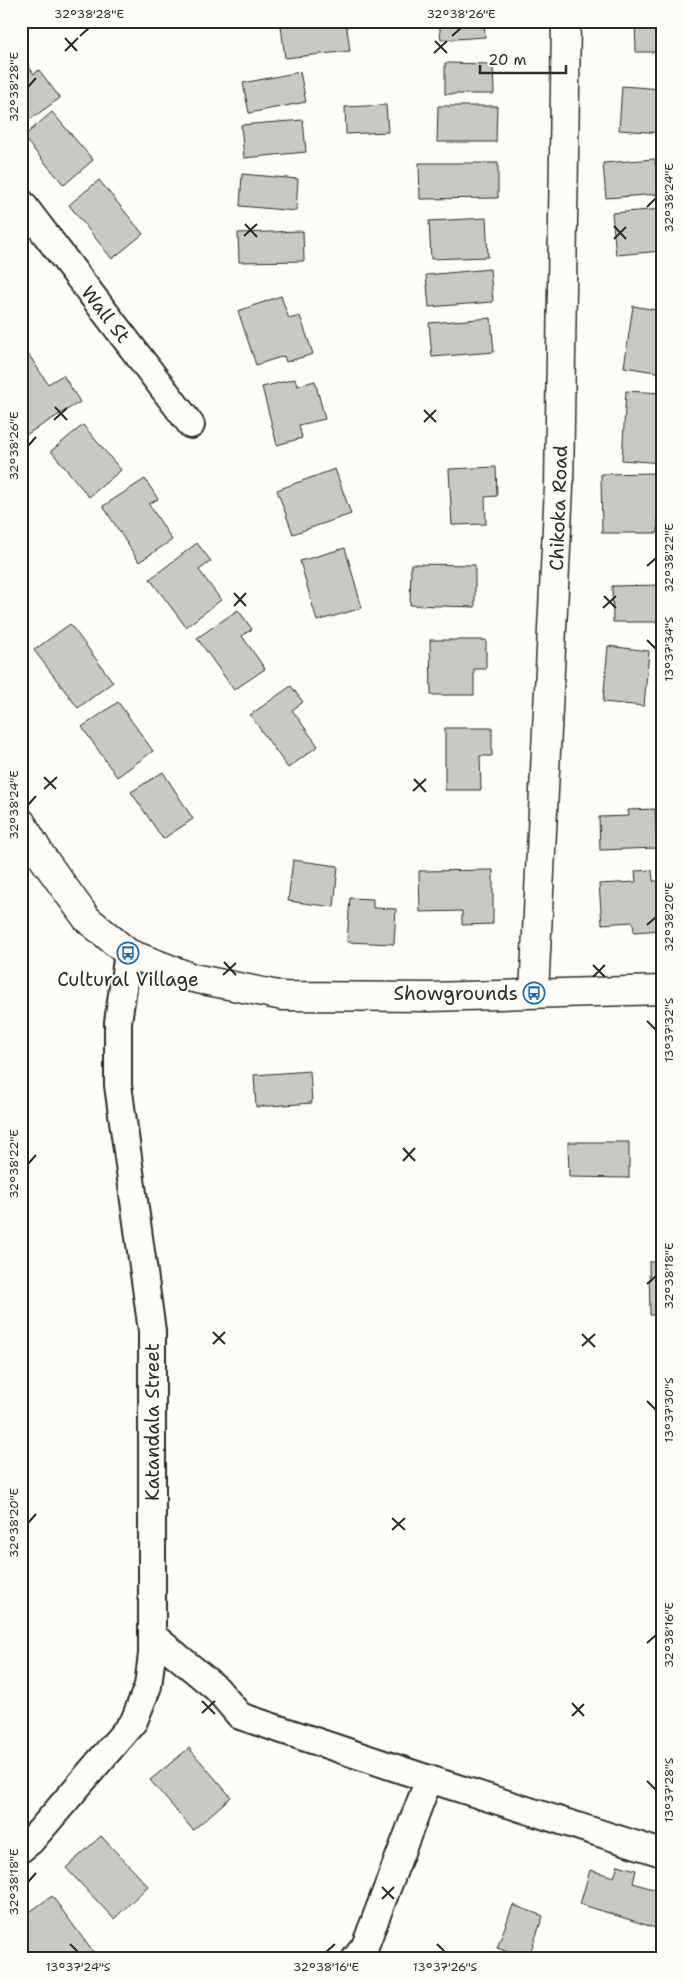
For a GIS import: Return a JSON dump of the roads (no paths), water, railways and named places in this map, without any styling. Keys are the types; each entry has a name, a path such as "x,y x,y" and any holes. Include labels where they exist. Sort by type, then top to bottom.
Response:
{"street":[{"name":"Chikoka Road","path":"534,994 560,487 566,21"},
{"name":"Wall St","path":"21,202 192,425"},
{"path":"21,822 40,854 87,919 128,953 193,978 282,996 430,997 662,990"},
{"name":"Katandala Street","path":"21,1849 31,1841 134,1722 148,1686 152,1654 152,1331 118,1085 118,1022 128,953"},
{"path":"152,1634 216,1690 240,1716 429,1779 662,1853"},
{"path":"355,1959 365,1946 429,1779"}],"place":[{"name":"Cultural Village","path":"128,953"},
{"name":"Showgrounds","path":"534,993"}]}
